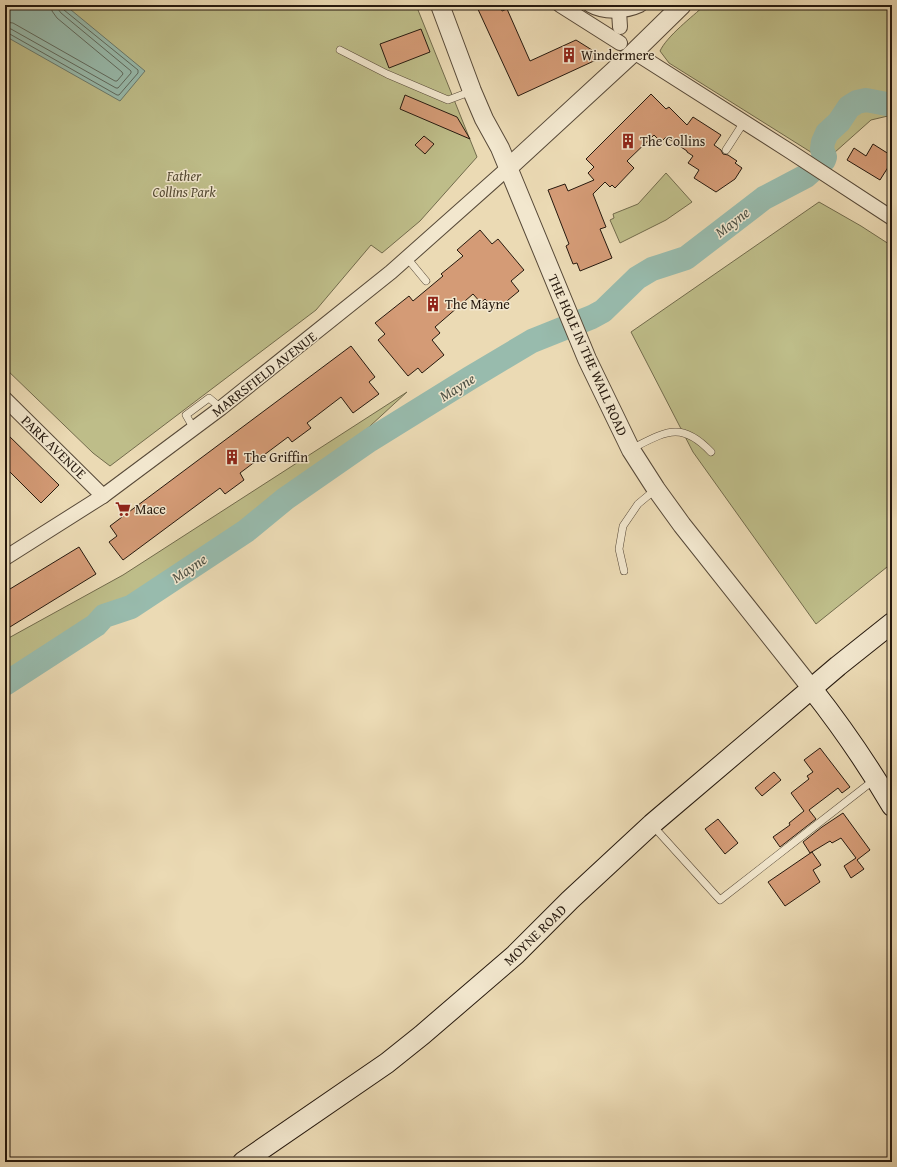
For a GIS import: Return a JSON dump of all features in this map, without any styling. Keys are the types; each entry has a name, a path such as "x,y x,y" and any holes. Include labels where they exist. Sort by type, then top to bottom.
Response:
{"main road":[{"name":"MOYNE ROAD","path":"243,1162 387,1063 422,1035 515,956 570,900 652,824 892,623"},
{"path":"812,689 834,716 876,778 892,806"}],"street":[{"name":"THE HOLE IN THE WALL ROAD","path":"440,5 472,91 484,119 500,148 587,359 631,450 656,489 682,525 812,689"},
{"path":"560,5 892,218"},
{"path":"590,5 595,8 619,11 640,5"},
{"path":"508,168 627,48 682,5"},
{"path":"619,11 620,26"},
{"name":"MARRSFIELD AVENUE","path":"5,558 103,496 194,429 355,302 508,168"},
{"name":"PARK AVENUE","path":"5,399 103,496"}],"lane":[{"path":"340,50 387,74 448,100 472,91"},
{"path":"726,150 744,122"},
{"path":"406,258 426,281"},
{"path":"631,450 663,433 681,432 701,441 711,452"},
{"path":"624,571 619,549 623,526 638,504 656,489"},
{"path":"652,824 720,900 876,778"}],"green space":[{"name":"Father Collins Park","path":"5,5 416,5 477,157 420,221 382,253 371,245 316,310 110,466 93,453 5,368"},
{"path":"705,5 892,5 892,115 871,120 825,161 669,63 660,51 663,45"},
{"path":"666,173 692,202 666,220 620,243 610,220 614,218 613,214 638,204"},
{"path":"819,202 892,246 892,563 816,624 693,452 631,332"},
{"path":"407,392 357,438 152,591 5,684 5,640 123,575"}],"water":[{"path":"5,5 65,5 145,71 120,101 5,36"}],"building":[{"name":"Windermere","path":"476,5 499,5 502,11 507,9 530,61 576,40 592,50 596,60 518,96"},
{"path":"421,29 430,52 389,68 380,44"},
{"path":"651,94 666,109 669,107 687,125 693,117 721,135 714,145 721,150 723,154 728,155 737,161 735,163 742,168 735,179 716,192 694,178 699,170 688,163 693,156 666,137 661,142 654,135 627,161 634,168 615,188 612,185 610,187 605,182 593,194 606,227 600,229 612,258 580,271 577,263 573,264 566,246 569,244 548,190 565,184 568,191 594,180 588,173 594,167 586,159"},
{"path":"405,95 457,117 470,139 400,109"},
{"path":"424,136 434,144 425,154 415,145"},
{"path":"873,144 892,156 892,161 880,180 847,160 854,148 866,156"},
{"name":"The Mayne","path":"480,230 492,244 498,239 524,270 511,281 519,291 496,310 485,299 481,303 473,294 435,327 440,333 432,340 444,355 422,373 418,368 408,376 378,340 385,334 375,323 409,296 413,301 443,276 441,274 463,256 457,250"},
{"name":"The Griffin","path":"351,346 375,377 369,382 379,394 353,413 341,397 307,423 311,428 292,442 288,437 240,473 244,480 225,494 220,488 123,560 109,542 117,536 110,526"},
{"path":"5,432 59,485 41,503 5,467"},
{"path":"79,547 96,574 5,630 5,592"},
{"path":"820,748 850,787 842,793 838,788 809,810 816,819 780,847 773,837 790,825 789,823 804,811 791,793 809,779 807,776 813,772 804,760"},
{"path":"774,772 781,780 762,796 755,788"},
{"path":"843,813 870,850 857,860 864,869 851,878 844,866 856,858 841,838 832,843 830,841 810,853 803,842"},
{"path":"718,819 738,843 725,854 705,829"},
{"path":"812,852 821,865 813,870 820,882 785,906 768,882"}],"waterway":[{"name":"Mayne","path":"5,684 96,625 104,616 131,607 246,531 285,499 370,440 532,341 592,317 603,311 637,278 652,269 686,258 764,198 806,176 824,160 825,157 822,149 827,133 839,122 849,107 857,102 866,100 892,105"}],"place":[{"name":"Windermere","path":"569,55"},
{"name":"The Collins","path":"628,141"},
{"name":"The Mayne","path":"433,304"},
{"name":"The Griffin","path":"232,457"},
{"name":"Mace","path":"123,509"}]}
